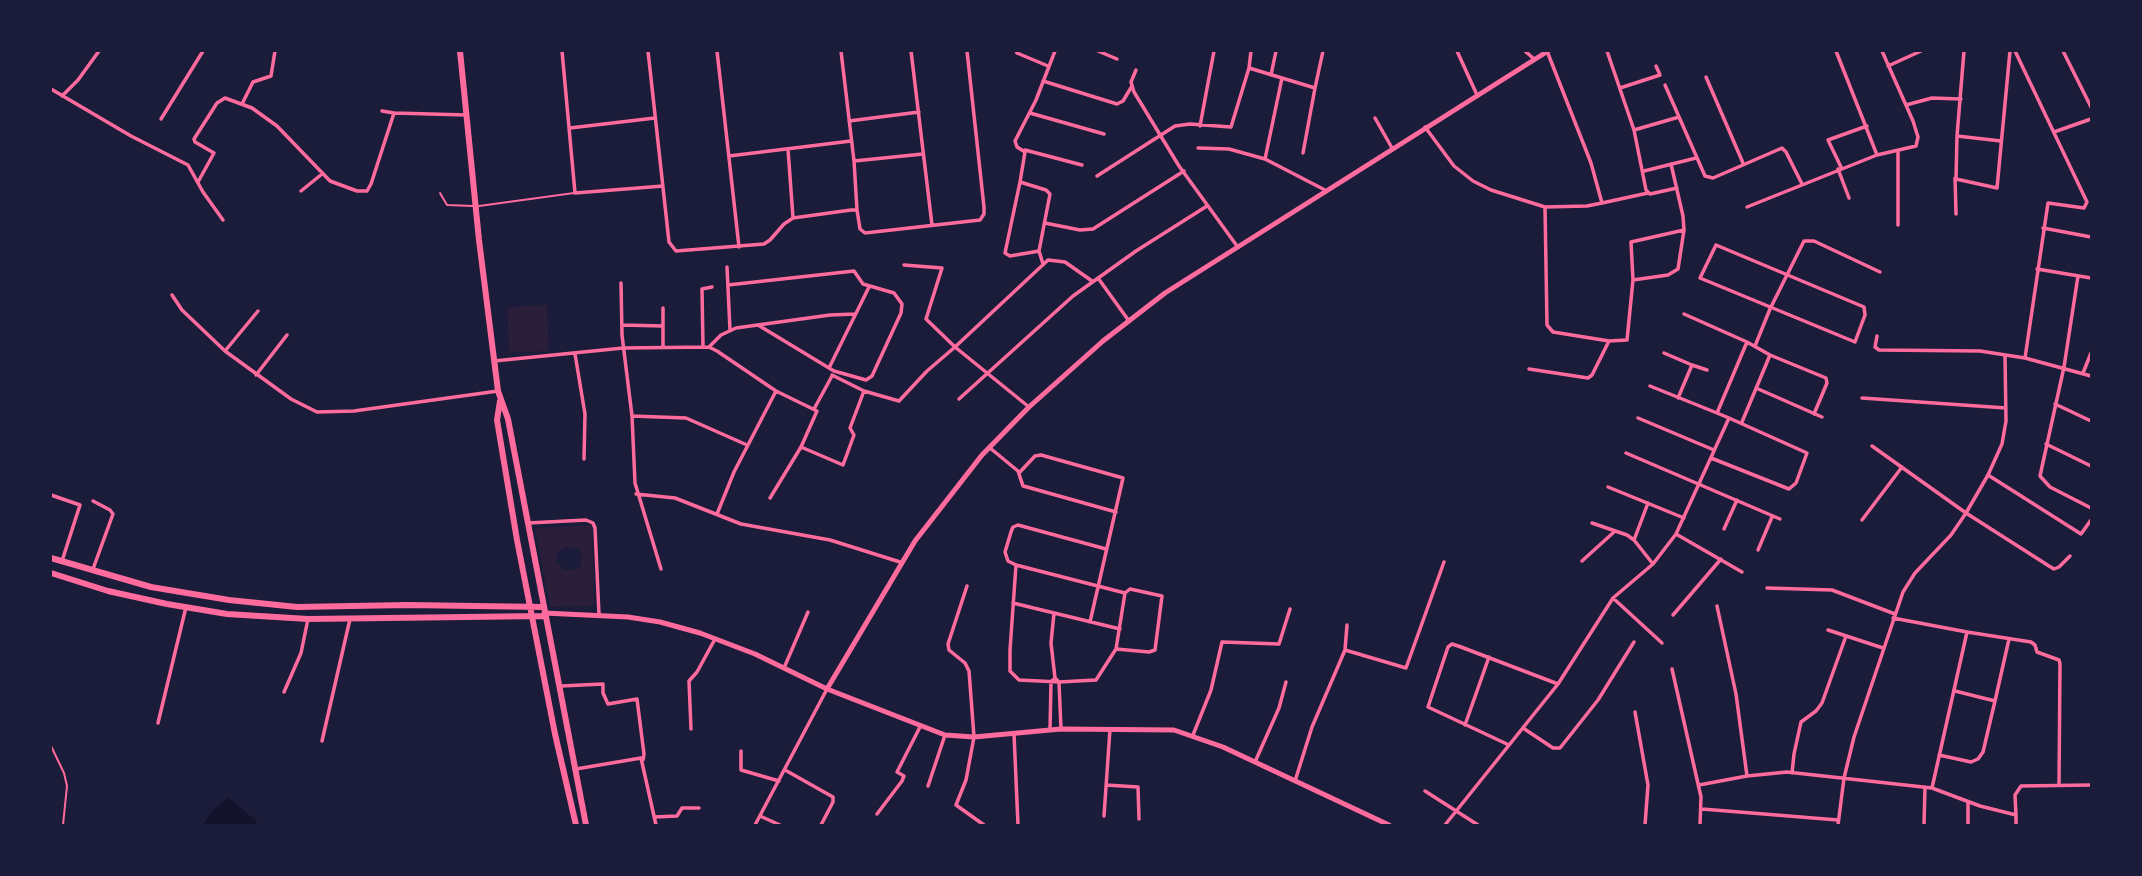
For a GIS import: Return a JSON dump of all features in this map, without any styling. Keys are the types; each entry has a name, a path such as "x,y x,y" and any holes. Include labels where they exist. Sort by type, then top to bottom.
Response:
{"highway":[{"path":"460,51 498,391 508,419 586,825"},
{"path":"500,400 497,420 503,457 555,734 576,825"},
{"path":"51,558 151,587 229,600 297,607 531,607 544,612"},
{"path":"51,573 108,591 227,614 308,619 532,617 544,612"},
{"path":"108,591 112,577"},
{"path":"227,614 229,600"},
{"path":"406,617 407,605"},
{"path":"555,734 567,731"}],"main road":[{"path":"827,689 901,562 948,496 989,447 1029,407 1165,293 1547,51"},
{"path":"544,612 660,622 715,639 827,689 920,727 945,734 974,737 1061,729 1164,729 1193,735 1389,825"}],"street":[{"path":"62,96 78,80 99,51"},
{"path":"162,119 203,51"},
{"path":"242,104 253,82 271,76 275,51"},
{"path":"562,51 575,193 663,186"},
{"path":"648,51 669,242 674,250 739,247 767,242 784,224 793,219 857,210"},
{"path":"717,51 739,247"},
{"path":"841,51 857,210 862,232 978,221 984,214 967,51"},
{"path":"911,51 932,225"},
{"path":"1016,51 1048,66"},
{"path":"1055,51 1030,114 1015,141 1017,147 1025,150 1082,165"},
{"path":"1098,51 1117,59"},
{"path":"1200,126 1214,51"},
{"path":"1097,176 1182,124 1227,128 1233,125 1251,51"},
{"path":"1271,75 1276,51"},
{"path":"1303,153 1323,51"},
{"path":"1457,51 1477,95"},
{"path":"1525,51 1534,59"},
{"path":"1547,51 1591,163 1602,204"},
{"path":"1607,51 1634,130 1648,193"},
{"path":"1836,51 1877,155"},
{"path":"1747,207 1877,155 1916,146 1918,137 1882,51"},
{"path":"1888,66 1921,51"},
{"path":"1956,214 1955,176 1964,51"},
{"path":"2012,51 2087,204 2084,208 2048,204 2025,358"},
{"path":"1955,176 1959,181 1997,188 2012,51"},
{"path":"2063,51 2091,107"},
{"path":"1620,88 1660,75 1656,66"},
{"path":"1249,68 1315,88"},
{"path":"1043,81 1117,104 1123,101 1132,86 1136,70"},
{"path":"1706,77 1743,163"},
{"path":"1265,159 1282,78"},
{"path":"1665,85 1704,174 1709,178 1782,148 1802,184"},
{"path":"1132,86 1160,136 1237,246"},
{"path":"51,89 131,136 185,163 223,220"},
{"path":"1906,105 1932,98 1961,99"},
{"path":"198,182 215,153 195,142 195,137 220,100 228,99 242,104 284,131 322,174 349,190 367,191 380,160 394,113"},
{"path":"383,111 467,115"},
{"path":"849,121 919,112"},
{"path":"1030,114 1104,134"},
{"path":"1634,130 1679,117"},
{"path":"570,128 656,118"},
{"path":"1375,118 1392,148"},
{"path":"2054,132 2091,119"},
{"path":"1849,198 1828,140 1867,126"},
{"path":"1425,127 1454,166 1473,181 1491,190 1545,207 1602,204 1677,188"},
{"path":"1957,136 2001,141"},
{"path":"729,156 851,141"},
{"path":"1198,148 1233,150 1265,159 1325,190"},
{"path":"788,149 793,219"},
{"path":"1025,150 1005,253 1010,256 1038,251"},
{"path":"1898,151 1898,225"},
{"path":"854,160 923,154"},
{"path":"1644,171 1697,158"},
{"path":"1633,280 1668,275 1678,269 1684,230 1671,164"},
{"path":"1045,223 1080,230 1093,229 1184,171"},
{"path":"301,191 322,174"},
{"path":"1020,182 1048,191 1050,198 1038,251 1043,264"},
{"path":"959,398 1066,301 1207,206"},
{"path":"1545,207 1548,329 1553,332 1609,341 1627,340 1633,280 1631,242 1684,230"},
{"path":"2043,228 2091,237"},
{"path":"1755,346 1802,244 1809,240 1880,272"},
{"path":"1716,245 1864,307 1865,316 1854,343 1770,309 1700,278 1716,245"},
{"path":"758,325 864,391 899,401 1043,264 1051,260 1065,262 1092,281"},
{"path":"904,265 942,268 926,319 955,348 1029,407"},
{"path":"727,267 730,330"},
{"path":"2037,269 2091,278"},
{"path":"728,285 854,271 860,282 869,287 894,293 902,304 901,313 869,379 856,379 832,371"},
{"path":"2078,276 2064,368 2040,471 2042,480 2050,487 2091,508"},
{"path":"1098,278 1129,321"},
{"path":"621,284 623,348 632,416 636,494 662,569"},
{"path":"703,347 702,289 712,287"},
{"path":"814,409 869,287"},
{"path":"172,295 182,310 225,351 307,408 330,413 498,391"},
{"path":"663,309 663,347"},
{"path":"225,351 258,311"},
{"path":"709,347 730,330 830,314 855,314"},
{"path":"1684,314 1826,378 1827,383 1814,414"},
{"path":"622,325 663,326"},
{"path":"256,374 287,335"},
{"path":"1877,336 1875,346 1878,350 1947,349 2005,355 2091,376"},
{"path":"1530,369 1588,378 1609,341"},
{"path":"1717,413 1747,342"},
{"path":"494,361 623,348 709,347 724,354 776,391 814,409 817,415 770,498"},
{"path":"2083,373 2091,353"},
{"path":"575,354 585,414 584,459"},
{"path":"1664,354 1707,370"},
{"path":"1742,422 1770,355"},
{"path":"1702,809 1838,823 1844,778 1854,737 1903,592 1915,573 1951,535 1966,513 1988,475 2002,443 2006,408 2005,355"},
{"path":"1678,398 1692,365"},
{"path":"1650,386 1742,422 1807,453 1795,486 1789,488 1711,458"},
{"path":"1756,388 1822,417"},
{"path":"717,514 747,445 776,391"},
{"path":"801,447 843,465 854,435 851,426 864,391"},
{"path":"1862,398 2006,408"},
{"path":"2055,404 2091,421"},
{"path":"632,416 686,418 747,445"},
{"path":"1638,418 1714,450"},
{"path":"1445,825 1558,684 1613,598 1653,564 1676,534 1729,418"},
{"path":"2046,444 2091,466"},
{"path":"1872,446 1966,513 2054,569 2065,563 2070,556"},
{"path":"989,447 1019,473 1023,486 1116,512"},
{"path":"1626,453 1780,519"},
{"path":"1019,473 1035,456 1041,455 1122,477 1124,482 1090,622"},
{"path":"1862,520 1902,467"},
{"path":"1988,475 2081,534 2091,520"},
{"path":"1608,487 1684,518"},
{"path":"636,494 675,498 741,524 831,540 901,562"},
{"path":"51,495 80,505 62,561"},
{"path":"1724,529 1737,500"},
{"path":"93,501 113,514 93,571"},
{"path":"1634,540 1648,503"},
{"path":"1758,550 1773,516"},
{"path":"526,523 582,520 593,523 599,615"},
{"path":"1592,523 1634,540 1653,564"},
{"path":"1106,549 1016,526 1011,532 1006,557 1016,565 1125,593"},
{"path":"1582,561 1614,532"},
{"path":"1676,534 1742,572"},
{"path":"1673,615 1721,559"},
{"path":"1345,650 1406,668 1444,562"},
{"path":"1016,565 1010,650 1010,671 1013,676 1018,680 1094,681 1116,649 1125,593 1130,589 1163,598 1157,647 1153,652 1116,649"},
{"path":"967,586 948,644 949,650 967,666 974,737 966,780 956,805 984,825"},
{"path":"1768,588 1832,590 1894,616 2034,643 2037,652 2056,657 2060,664 2059,785"},
{"path":"1613,598 1662,643"},
{"path":"1013,603 1120,629"},
{"path":"1717,606 1735,694 1747,776"},
{"path":"158,723 186,607"},
{"path":"1193,735 1211,690 1222,642 1279,644 1290,609"},
{"path":"784,668 808,612"},
{"path":"1050,730 1054,613"},
{"path":"322,741 350,617"},
{"path":"284,692 301,653 308,619"},
{"path":"1295,781 1312,727 1345,650 1347,625"},
{"path":"1828,631 1883,648"},
{"path":"1932,788 1967,632"},
{"path":"1792,773 1801,722 1822,704 1846,636"},
{"path":"691,729 689,681 715,639"},
{"path":"1939,755 1964,762 1978,760 1983,752 2009,639"},
{"path":"1523,728 1556,750 1560,748 1598,700 1634,642"},
{"path":"1509,745 1428,707 1428,700 1449,645 1489,657 1558,684"},
{"path":"1465,725 1489,657"},
{"path":"1672,669 1699,785 1702,809 1700,825"},
{"path":"1059,682 1061,729"},
{"path":"1255,762 1279,708 1286,682"},
{"path":"558,687 603,684 603,693 608,704 637,699 643,760 656,825"},
{"path":"755,825 827,689"},
{"path":"1955,691 1994,701"},
{"path":"1635,712 1648,785 1645,825"},
{"path":"877,814 902,781 904,776 897,772 920,727"},
{"path":"1104,816 1110,729"},
{"path":"928,786 945,734"},
{"path":"1014,734 1018,825"},
{"path":"741,751 741,770 779,781"},
{"path":"574,769 635,758 643,760"},
{"path":"785,771 833,797 821,825"},
{"path":"1699,785 1747,776 1792,773 1932,788 1968,803 2016,815"},
{"path":"1106,785 1138,788 1139,819"},
{"path":"2016,825 2015,795 2019,787 2091,785"},
{"path":"1924,825 1925,787"},
{"path":"1425,791 1478,825"},
{"path":"1968,803 1968,825"},
{"path":"654,817 677,816 682,808 699,808"},
{"path":"760,816 780,825"}],"lane":[{"path":"440,193 447,205 476,206 575,193"},
{"path":"51,746 67,786 64,825"}],"shaded area":[{"path":"547,305 549,351 509,353 507,307"},
{"path":"592,525 595,606 550,607 535,528","holes":["567,547 578,549 582,554 581,565 576,570 564,570 556,562 558,552"]},
{"path":"229,798 258,825 202,825 214,809"}]}
